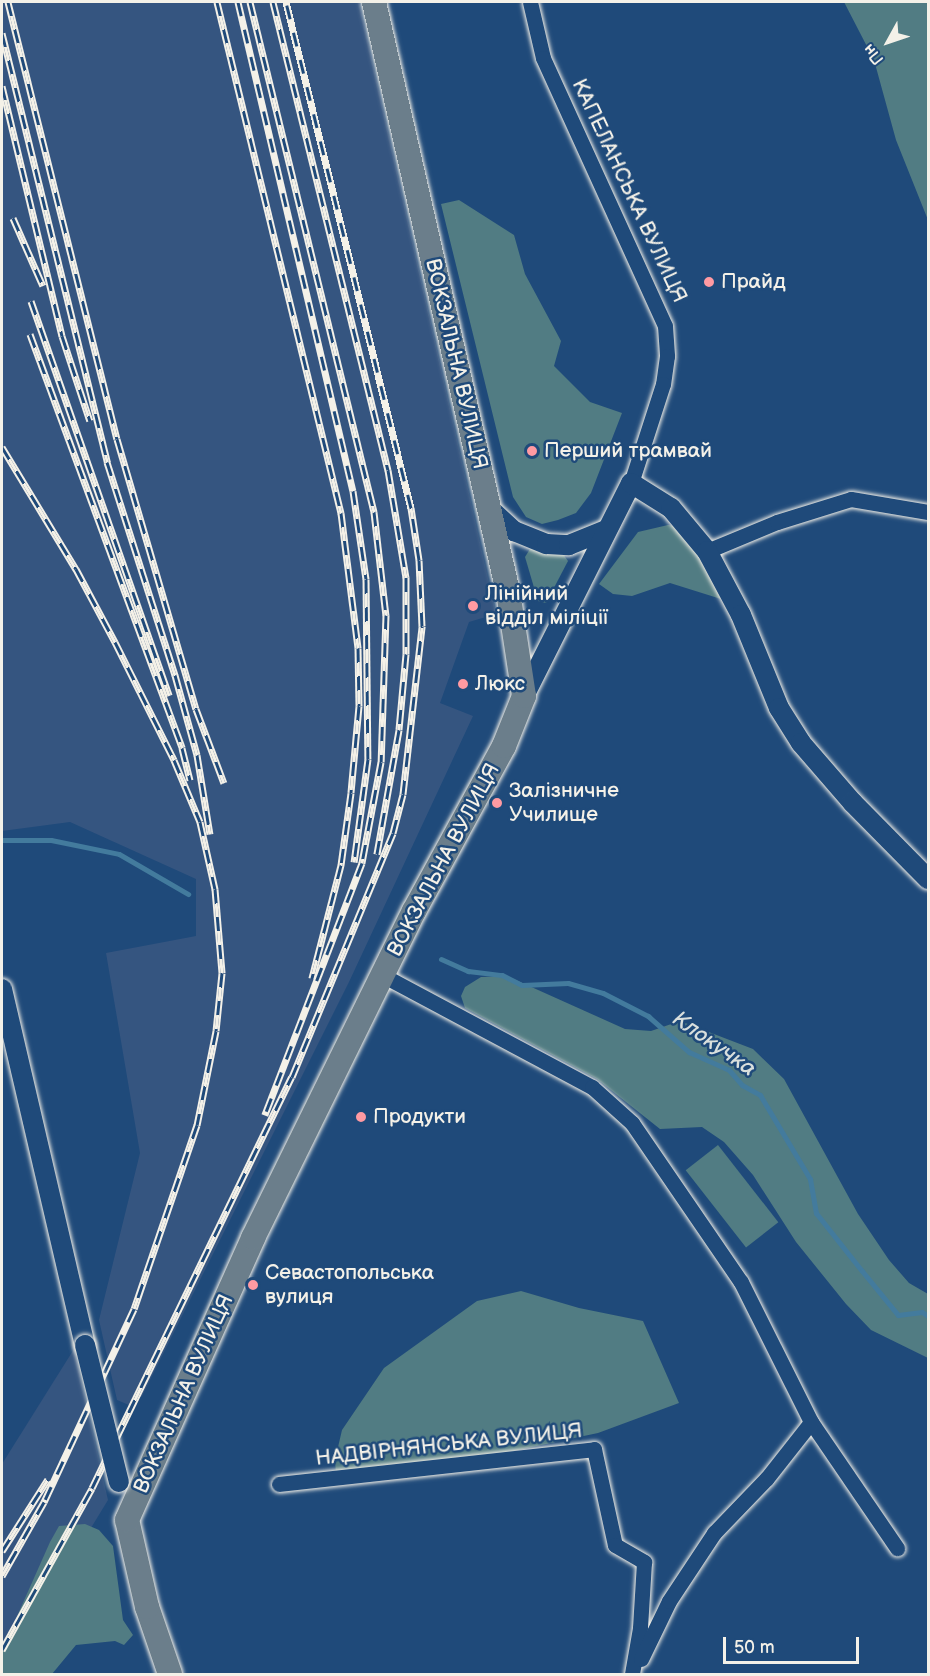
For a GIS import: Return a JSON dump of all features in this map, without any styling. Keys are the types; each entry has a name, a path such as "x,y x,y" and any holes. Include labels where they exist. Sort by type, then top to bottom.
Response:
{"main road":[{"name":"ВОКЗАЛЬНА ВУЛИЦЯ","path":"170,1674 147,1607 128,1520 253,1238 382,975 504,746 524,696 503,571 374,2"}],"street":[{"name":"КАПЕЛАНСЬКА ВУЛИЦЯ","path":"524,696 604,531 631,483 663,384 668,356 665,326 543,58 530,2"},
{"path":"631,483 671,508 707,551 741,615 779,708 801,743 853,803 928,879"},
{"path":"707,551 777,522 851,499 928,512"},
{"path":"489,508 529,540 569,544 604,531"},
{"path":"503,571 509,553 529,540"},
{"path":"382,975 592,1088 632,1123 741,1282 811,1422 897,1548"},
{"path":"2,989 128,1520"},
{"name":"НАДВІРНЯНСЬКА ВУЛИЦЯ","path":"633,1674 669,1601 714,1533 767,1478 811,1422"},
{"name":"НАДВІРНЯНСЬКА ВУЛИЦЯ","path":"279,1485 594,1449 615,1545 644,1562 640,1628 633,1674"}],"shaded area":[{"path":"2,2 359,2 496,614 469,622 440,703 473,716 349,982 142,1396 129,1405 117,1400 99,1320 140,1153 106,953 196,936 196,879 70,822 2,831"},
{"path":"74,1349 108,1500 2,1674 2,1464"}],"green space":[{"path":"844,2 928,2 928,220 896,140 874,60"},
{"path":"459,200 514,235 525,274 561,341 554,366 590,402 622,413 591,493 576,513 558,520 542,524 526,517 513,497 441,204"},
{"path":"668,525 675,526 694,544 721,599 670,583 632,596 613,594 599,584 638,532"},
{"path":"530,549 563,554 568,561 546,603 538,601 525,557"},
{"path":"507,976 625,1029 651,1031 680,1021 753,1049 784,1079 858,1214 889,1260 909,1283 928,1294 928,1358 871,1330 846,1304 796,1242 753,1175 724,1142 702,1127 660,1129 597,1079 465,1008 461,996 465,987 481,977"},
{"path":"718,1145 778,1222 746,1247 686,1170"},
{"path":"521,1291 579,1308 643,1321 679,1403 598,1433 513,1451 336,1475 335,1460 342,1430 384,1368 477,1301"},
{"path":"85,1524 99,1530 113,1546 123,1620 133,1635 124,1645 115,1641 76,1645 52,1674 2,1674 2,1650 50,1542 59,1526"}],"waterway":[{"path":"2,840 51,840 119,854 188,894"},
{"name":"Клокучка","path":"441,959 468,971 502,975 522,985 568,983 603,993 648,1016 689,1052 729,1070 742,1085 760,1095 810,1179 816,1213 862,1271 898,1315 922,1312 928,1316"}],"railway":[{"path":"8,2 117,439 196,709 224,783"},
{"path":"217,2 341,513 358,648 359,706 351,793 341,865 312,978"},
{"path":"238,2 353,491 366,579 368,759 354,862"},
{"path":"250,2 374,512 386,615 381,762 362,863 265,1115"},
{"path":"273,2 388,470 406,577 406,654 399,730 377,854"},
{"path":"2,1650 92,1488 292,1077 393,833 403,794 422,626 419,560 411,508 286,2"},
{"path":"2,33 107,462 175,675 197,755 210,834"},
{"path":"2,86 62,336 90,421"},
{"path":"13,218 43,286"},
{"path":"31,301 169,696"},
{"path":"30,334 182,748 190,780"},
{"path":"2,447 76,569 115,642 174,760 200,822 215,889 222,973 216,1031 197,1125 134,1309 44,1502 2,1576"},
{"path":"2,1551 48,1479"}],"place":[{"name":"Прайд","path":"709,282"},
{"name":"Перший трамвай","path":"532,451"},
{"name":"Лінійний відділ міліції","path":"473,606"},
{"name":"Люкс","path":"463,684"},
{"name":"Залізничне Училище","path":"497,803"},
{"name":"Продукти","path":"361,1117"},
{"name":"Севастопольська вулиця","path":"253,1285"}]}
